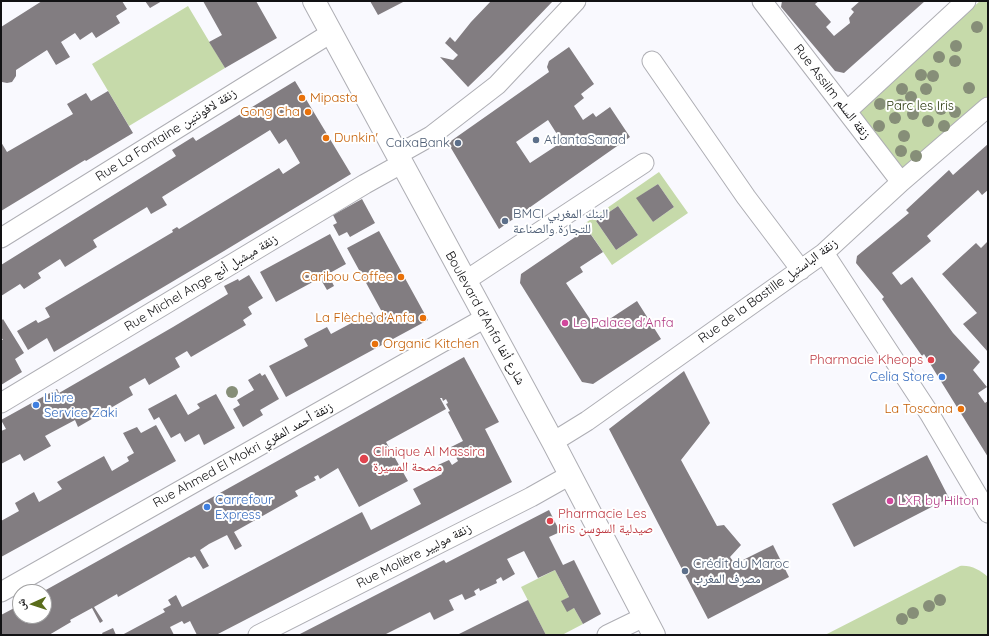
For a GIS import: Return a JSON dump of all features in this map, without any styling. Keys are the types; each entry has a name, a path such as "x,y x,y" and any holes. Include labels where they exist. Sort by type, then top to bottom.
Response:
{"main road":[{"name":"Boulevard d'Anfa شارع أنفا","path":"314,1 570,475 649,626"}],"street":[{"name":"Rue Michel Ange زنقة ميشبل أنج","path":"1,403 358,188 399,160 497,84 576,1"},
{"name":"Rue Assilm زنقة السلم","path":"762,1 901,182"},
{"path":"847,111 966,1"},
{"name":"Rue La Fontaine زنقة لافونتين","path":"1,238 331,33"},
{"path":"652,61 746,198 801,270"},
{"name":"Rue de la Bastille زنقة الباستيل","path":"552,442 587,421 824,253 901,182 988,107"},
{"path":"465,281 644,163"},
{"path":"824,253 929,413 988,513"},
{"name":"Rue Ahmed El Mokri زنقة أحمد المقري","path":"1,592 485,318"},
{"name":"Rue Molière زنقة موليير","path":"258,635 524,500 570,475"},
{"path":"607,635 649,626"}],"green space":[{"name":"Parc les Iris","path":"980,1 988,1 988,97 908,169 902,169 860,113 860,108"},
{"path":"188,6 225,68 129,126 92,64"},
{"path":"659,172 688,213 612,265 584,224","holes":["658,184 674,207 653,222 637,198","618,206 638,235 616,250 596,221"]},
{"path":"960,566 975,568 988,577 988,635 825,635"},
{"path":"555,570 569,597 562,601 567,611 574,608 583,624 562,635 546,635 521,587"}],"building":[{"path":"42,1 122,1 127,9 116,16 120,23 96,38 92,32 80,40 75,33 61,42 70,57 56,65 47,50 16,70 16,76 12,82 2,82 1,27"},
{"path":"145,1 162,1 150,8"},
{"path":"203,1 256,1 277,38 225,68 209,42 222,35"},
{"path":"370,1 405,1 378,15"},
{"path":"491,1 553,1 468,87 440,57 453,60 458,55 445,43 450,37 455,42"},
{"path":"782,1 819,1 815,4 831,22 826,27 834,36 850,23 849,18 854,12 851,9 860,1 925,1 844,73 835,71 781,7"},
{"path":"569,47 594,84 581,94 584,98 574,106 583,120 593,113 596,117 610,107 630,137 499,229 448,143 549,72 547,67 549,61","holes":["548,120 562,142 530,163 516,142"]},
{"path":"295,81 351,174 54,352 47,338 28,350 17,331 36,320 38,323 50,317 45,308 173,232 172,230 177,227 179,229 279,168 283,174 300,163 286,139 279,144 270,130 162,197 167,205 151,214 147,207 93,240 97,247 65,267 60,259 38,273 41,278 24,289 20,284 1,296 1,265 176,156 172,150 193,137 196,141"},
{"path":"108,91 133,133 1,211 1,142 7,152 73,114 67,104 86,93 91,101"},
{"path":"988,144 988,190 982,195 978,190 927,236 931,241 892,273 901,285 912,277 953,333 980,362 973,370 987,387 978,393 985,403 988,401 988,457 924,354 922,356 882,299 884,297 856,263 857,256 909,213 906,210 949,170 953,175"},
{"path":"658,184 674,207 653,222 636,198"},
{"path":"362,199 375,223 350,237 347,232 339,236 333,225 337,223 333,215"},
{"path":"618,206 638,235 616,250 596,221"},
{"path":"587,229 603,252 580,267 583,272 566,283 596,328 637,301 661,339 593,384 582,382 520,283 521,274"},
{"path":"379,231 428,320 286,397 269,366 308,346 304,339 327,327 331,334 372,312 374,316 382,312 347,248"},
{"path":"330,234 346,264 328,274 334,286 327,290 320,278 276,302 260,272"},
{"path":"988,241 988,352 963,324 977,313 942,274 976,243 981,248"},
{"path":"249,275 263,298 248,307 252,314 243,320 246,325 191,357 187,351 175,358 180,367 149,385 145,378 129,387 133,395 78,427 75,420 45,436 51,446 24,461 20,454 1,464 1,431 6,429 1,420 57,389 59,393 173,327 228,294 224,286 238,279 239,281"},
{"path":"3,319 24,353 15,359 22,372 1,385 1,340 3,340 1,337 1,321"},
{"path":"464,357 499,422 485,429 512,482 216,635 197,635 190,621 184,624 182,621 170,627 174,635 122,635 165,612 163,609 171,605 168,600 176,595 182,607 362,512 371,530 421,504 413,489 442,474 438,465 449,460 452,465 458,461 451,447 463,441 448,412 450,411 446,404 448,403 446,399 443,401 442,398 440,398 446,409 386,442 408,481 359,507 338,468 320,479 318,475 314,477 316,480 295,491 298,496 234,532 242,546 235,550 227,535 200,550 209,566 203,569 195,556 191,558 189,557 118,597 117,594 94,607 103,621 100,623 92,608 70,620 71,622 49,635 1,635 1,615 12,609 12,624 52,624 52,587"},
{"path":"684,371 710,423 681,460 717,526 724,525 741,545 730,557 735,564 773,545 789,577 708,619 609,429"},
{"path":"260,373 262,376 265,374 279,399 260,410 263,415 243,427 233,409 240,405 237,400 254,390 248,380"},
{"path":"176,394 188,415 200,408 197,404 216,394 235,428 204,445 199,434 185,442 180,433 171,438 159,417 154,420 148,409"},
{"path":"156,425 176,461 1,557 1,521 19,511 15,503 34,492 39,502 62,489 57,482 104,456 112,471 129,461 127,457 134,453 123,433 137,427 141,433"},
{"name":"LXR by Hilton","path":"927,455 949,498 854,547 832,504"},
{"path":"549,510 560,532 549,537 563,565 574,560 601,614 583,624 574,608 567,612 561,601 569,597 555,570 538,578 524,551 507,559 515,574 503,581 501,577 496,580 497,583 480,591 479,588 474,591 476,595 465,600 462,594 449,600 454,610 434,620 430,612 384,635 298,635 444,560 446,563"},
{"path":"528,600 546,635 457,635 477,625"},
{"path":"113,628 116,635 103,635 102,633"}],"place":[{"name":"Mipasta","path":"302,98"},
{"name":"Gong Cha","path":"308,112"},
{"name":"Dunkin'","path":"326,138"},
{"name":"AtlantaSanad","path":"536,140"},
{"name":"CaixaBank","path":"458,143"},
{"name":"BMCI البنك المغربي للتجارة والصناعة","path":"505,221"},
{"name":"Caribou Coffee","path":"401,277"},
{"name":"La Flèche d’Anfa","path":"423,318"},
{"name":"Le Palace d'Anfa","path":"565,323"},
{"name":"Organic Kitchen","path":"375,344"},
{"name":"Pharmacie Kheops","path":"931,360"},
{"name":"Celia Store","path":"942,377"},
{"name":"Libre Service Zaki","path":"36,405"},
{"name":"La Toscana","path":"961,409"},
{"name":"Clinique Al Massira مصحة المسيرة","path":"364,459"},
{"name":"LXR by Hilton","path":"890,501"},
{"name":"Carrefour Express","path":"207,507"},
{"name":"Pharmacie Les Iris صيدلية السوسن","path":"550,521"},
{"name":"Crédit du Maroc مصرف المغرب","path":"685,571"}]}
